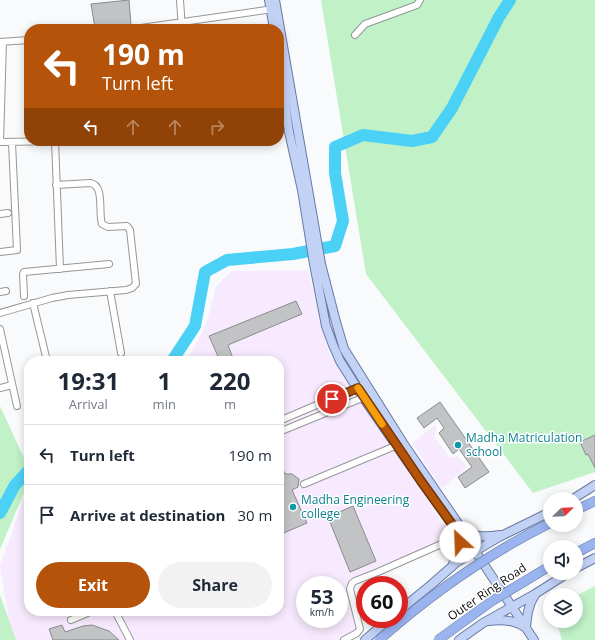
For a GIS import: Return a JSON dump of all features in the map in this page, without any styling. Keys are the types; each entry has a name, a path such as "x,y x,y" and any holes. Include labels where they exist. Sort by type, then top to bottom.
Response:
{"highway":[{"path":"583,507 595,501"},
{"path":"379,640 410,613 459,577 497,552 543,527"},
{"path":"583,549 595,543"},
{"name":"Outer Ring Road","path":"438,640 497,598 543,570"}],"main road":[{"path":"269,0 274,6 277,24"},
{"path":"274,6 274,24"},
{"path":"284,65 315,249 326,326 329,336 340,361 364,398 400,444 475,551 534,640"},
{"path":"284,97 289,132 315,249 342,343 348,356 372,394 400,444"},
{"path":"583,493 595,485"},
{"path":"583,496 595,491"},
{"path":"408,604 452,565 507,533 543,515"},
{"path":"460,531 488,537 507,533"},
{"path":"452,565 460,546 460,531"},
{"path":"583,564 595,558"},
{"path":"459,640 483,623 536,594 557,580"},
{"path":"526,628 530,602 536,594"},
{"path":"483,623 490,621 509,621 521,624 526,628"},
{"path":"365,640 379,628"}],"street":[{"path":"180,0 181,24"},
{"path":"355,35 365,24 416,5 420,0"},
{"path":"164,24 274,6"},
{"path":"24,40 1,42 0,142 24,142"},
{"path":"0,252 17,250 12,143"},
{"path":"54,146 60,268"},
{"path":"0,313 33,303 68,295 126,290 132,288 136,284 130,230 127,226 108,227 102,224 100,219 98,186 94,183 56,185"},
{"path":"0,214 8,214"},
{"path":"24,296 22,274 24,272 109,264"},
{"path":"110,292 121,353"},
{"path":"33,303 46,356"},
{"path":"0,329 3,359 17,406"},
{"path":"284,419 366,384"},
{"path":"0,388 12,386"},
{"path":"284,430 372,394"},
{"path":"304,484 400,444"},
{"path":"344,640 357,633 360,629 350,589 352,583 446,542"},
{"path":"72,620 81,616"},
{"path":"118,616 130,640"}],"shaded area":[{"path":"308,270 330,355 453,538 348,579 357,628 341,640 12,640 0,566 24,497 24,616 284,616 284,356 190,356 207,322 216,287 232,271"},
{"path":"435,425 437,429 434,436 449,457 458,456 467,467 442,489 412,443"}],"green space":[{"path":"321,0 595,0 595,472 533,493 366,274"},
{"path":"0,406 24,458 24,493 0,549"},
{"path":"595,586 595,640 562,640 558,628 583,628 583,592"},
{"path":"0,595 16,640 0,640"}],"building":[{"path":"129,0 131,24 94,24 91,4"},
{"path":"296,301 302,314 228,345 232,356 218,356 209,336"},
{"name":"Madha Matriculation school","path":"440,402 489,472 465,488 458,477 472,467 459,449 453,454 439,433 444,428 437,418 424,428 417,418"},
{"path":"595,435 595,468 588,454 586,455 580,442"},
{"name":"Madha Engineering college","path":"284,472 285,474 292,474 299,479 298,487 292,490 307,523 284,533"},
{"path":"353,506 376,561 350,572 328,517"},
{"path":"62,625 65,632 83,626 92,625 109,631 119,640 53,640 49,629"}],"waterway":[{"path":"175,356 195,326 205,272 227,260 293,254 335,246 343,221 335,173 335,147 363,135 412,141 432,137 452,108 499,17 510,0"},
{"path":"0,513 15,485 24,475"}],"slow traffic":[{"path":"358,388 382,424"}],"place":[{"name":"Madha Matriculation school","path":"458,445"},
{"name":"Madha Engineering college","path":"293,507"}],"route":[{"path":"332,399 358,388 364,399 459,534 460,542"}]}
